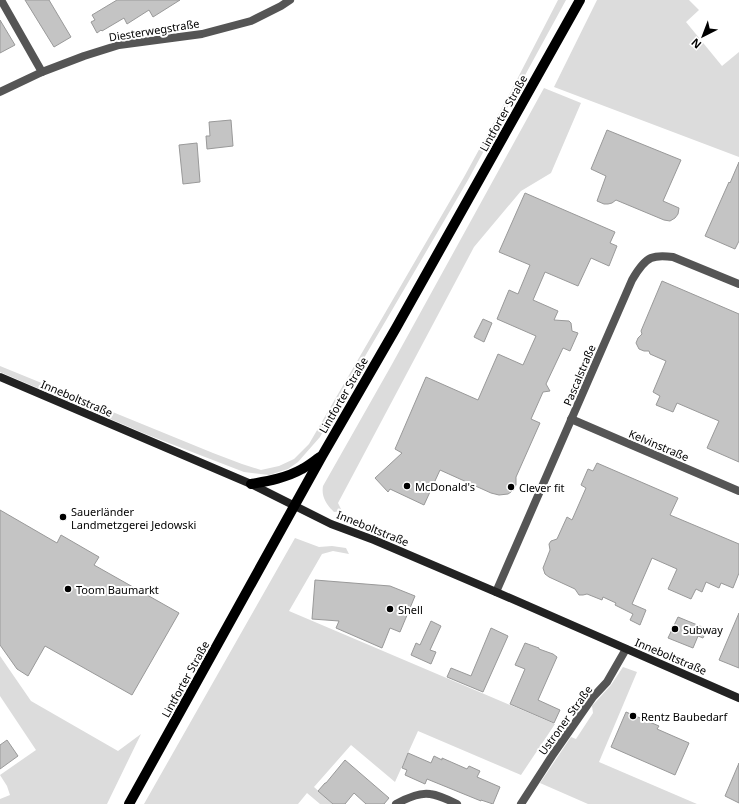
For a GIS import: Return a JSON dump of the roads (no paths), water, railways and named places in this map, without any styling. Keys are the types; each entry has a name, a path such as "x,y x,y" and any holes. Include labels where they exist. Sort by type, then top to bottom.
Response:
{"main road":[{"name":"Lintforter Straße","path":"129,804 322,456 396,328 580,0"},
{"path":"251,484 287,476 301,470 322,456"}],"street":[{"path":"1,0 42,72"},
{"name":"Diesterwegstraße","path":"0,92 42,72 84,56 119,45 202,34 251,21 279,3 290,0"},
{"name":"Pascalstraße","path":"496,592 632,280 640,268 650,258 662,256 673,257 739,284"},
{"name":"Inneboltstraße","path":"0,377 251,484 331,524 374,540 496,592 739,698"},
{"name":"Kelvinstraße","path":"571,420 739,491"},
{"name":"Ustroner Straße","path":"521,804 593,697 607,682 626,649"},
{"path":"396,804 414,796 429,794 457,804"}],"place":[{"name":"McDonald's","path":"407,486"},
{"name":"Clever fit","path":"511,487"},
{"name":"Sauerländer Landmetzgerei Jedowski","path":"63,517"},
{"name":"Toom Baumarkt","path":"68,589"},
{"name":"Shell","path":"390,609"},
{"name":"Subway","path":"675,629"},
{"name":"Rentz Baubedarf","path":"633,716"}]}
